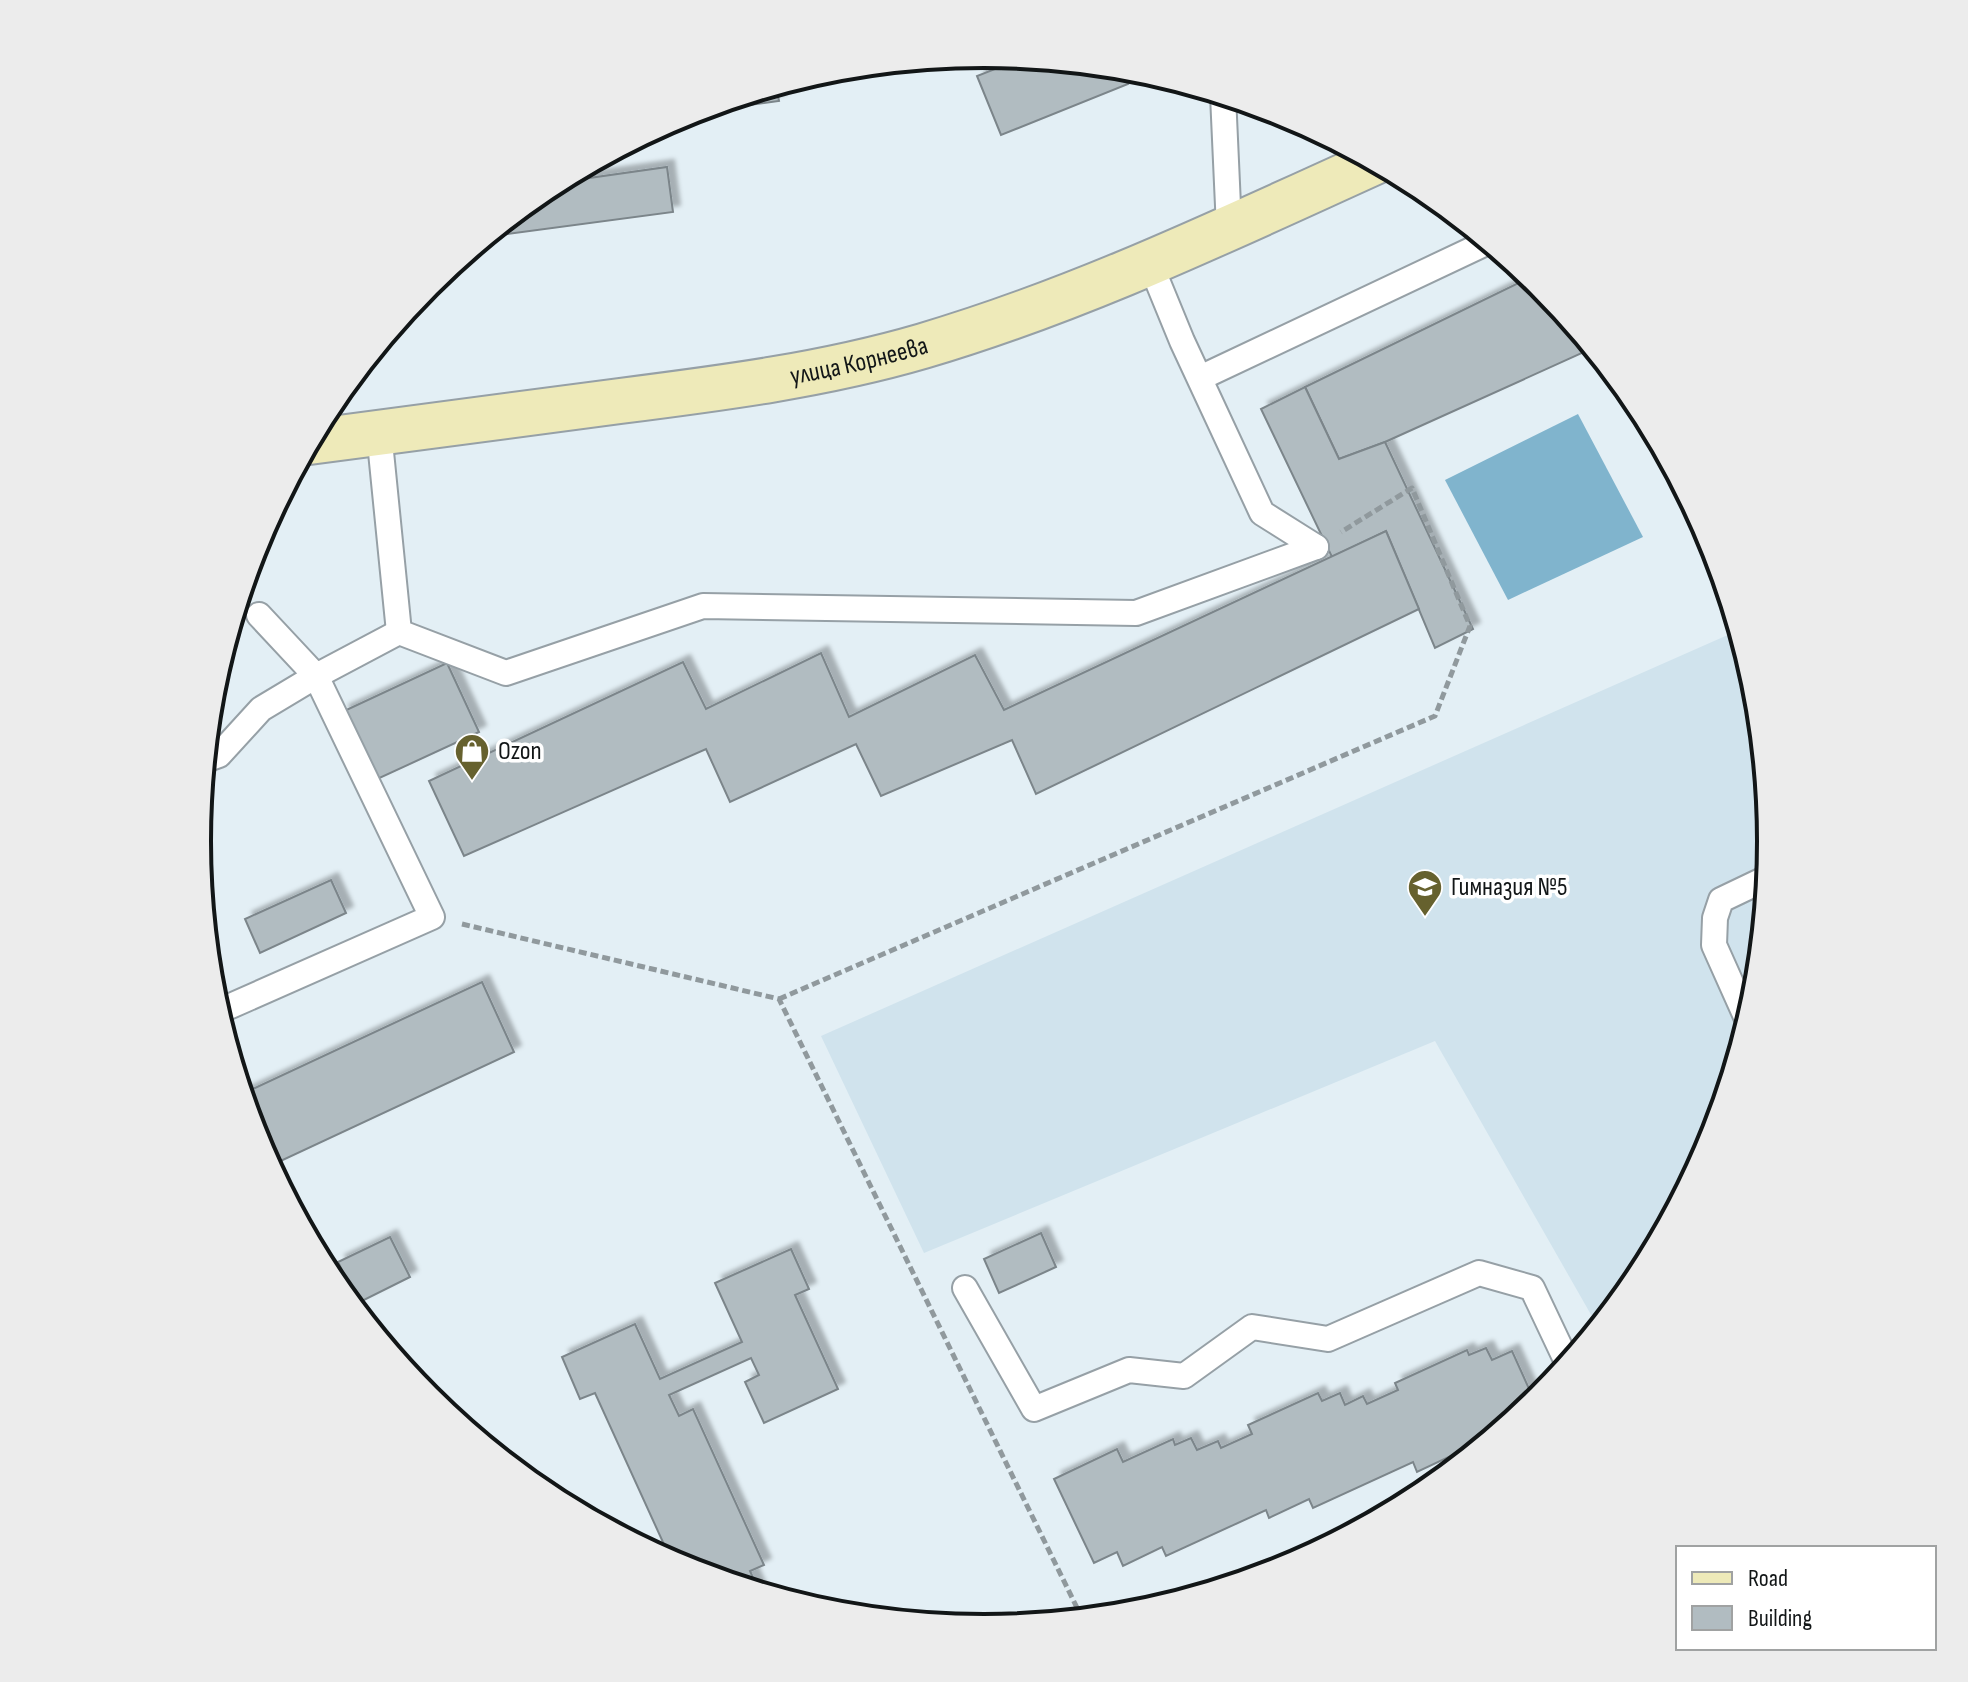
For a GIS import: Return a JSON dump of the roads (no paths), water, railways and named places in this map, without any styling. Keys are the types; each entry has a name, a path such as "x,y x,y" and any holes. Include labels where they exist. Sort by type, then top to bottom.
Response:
{"street":[{"name":"улица Корнеева","path":"324,440 704,390 841,366 923,346 1150,263 1362,168"}],"lane":[{"path":"1224,106 1229,228"},
{"path":"1200,378 1478,247"},
{"path":"216,756 261,709 399,632 506,673 703,606 1136,613 1316,547 1262,513 1150,263"},
{"path":"379,432 399,632"},
{"path":"229,1007 432,917 316,676 259,615"},
{"path":"1740,1002 1714,945 1715,918 1721,900 1755,884"},
{"path":"965,1288 1034,1409 1129,1370 1184,1376 1252,1327 1328,1339 1479,1273 1532,1288 1563,1353"}],"place":[{"name":"Ozon","path":"472,782"},
{"name":"Гимназия №5","path":"1425,918"}]}
